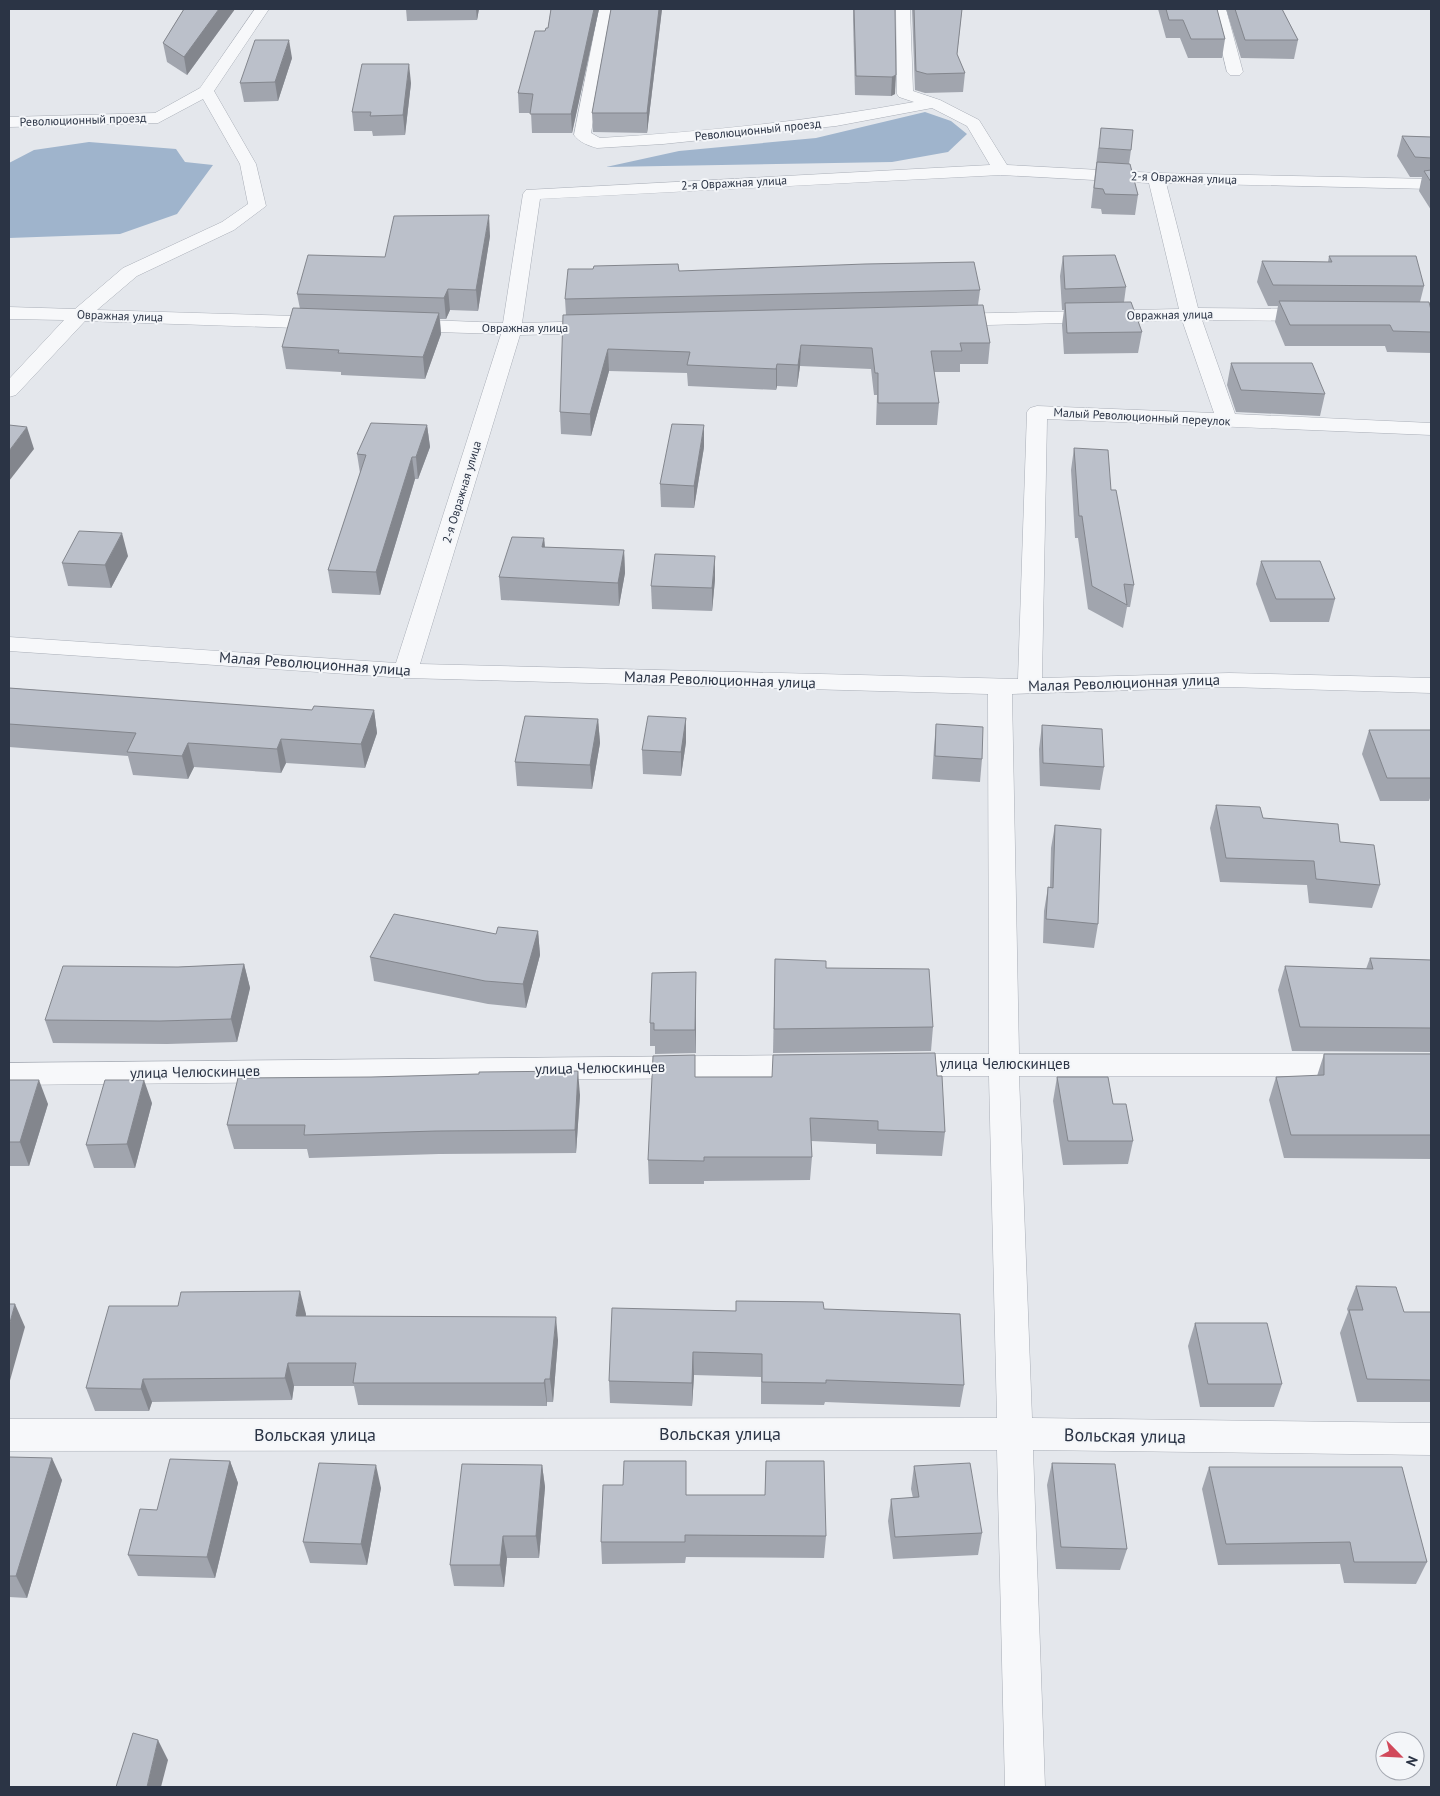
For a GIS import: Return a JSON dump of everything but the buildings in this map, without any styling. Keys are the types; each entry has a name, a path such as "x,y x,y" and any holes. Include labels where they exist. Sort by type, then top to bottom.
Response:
{"street":[{"path":"9,391 80,315 130,272 228,226 257,206 248,164 206,91 262,9"},
{"name":"Революционный проезд","path":"606,9 582,135 597,143 663,139 836,121 934,103"},
{"path":"903,9 905,94 934,103 973,123 1001,170"},
{"path":"1220,9 1235,72"},
{"name":"Революционный проезд","path":"9,122 158,118 206,91"},
{"name":"2-я Овражная улица","path":"406,671 512,329 532,194 1001,170 1156,178 1431,184"},
{"path":"1156,178 1190,314 1227,421"},
{"name":"Овражная улица","path":"9,312 345,324"},
{"name":"Овражная улица","path":"931,320 1190,314 1335,315"},
{"name":"Овражная улица","path":"384,325 512,329 622,326"},
{"name":"Малый Революционный переулок","path":"1015,687 1037,412 1431,429"},
{"name":"Малая Революционная улица","path":"9,644 406,671 1015,687 1229,680 1431,686"},
{"path":"1015,687 1004,1063 1025,1787"},
{"name":"улица Челюскинцев","path":"875,1065 1004,1063 1431,1065"},
{"name":"улица Челюскинцев","path":"9,1074 835,1065"},
{"name":"Вольская улица","path":"9,1435 1015,1434 1431,1439"}],"water":[{"path":"925,112 951,121 967,134 948,152 892,162 606,167 679,151 816,138"},
{"path":"89,142 176,149 185,162 213,165 177,214 120,234 9,238 9,163 34,150"}]}
